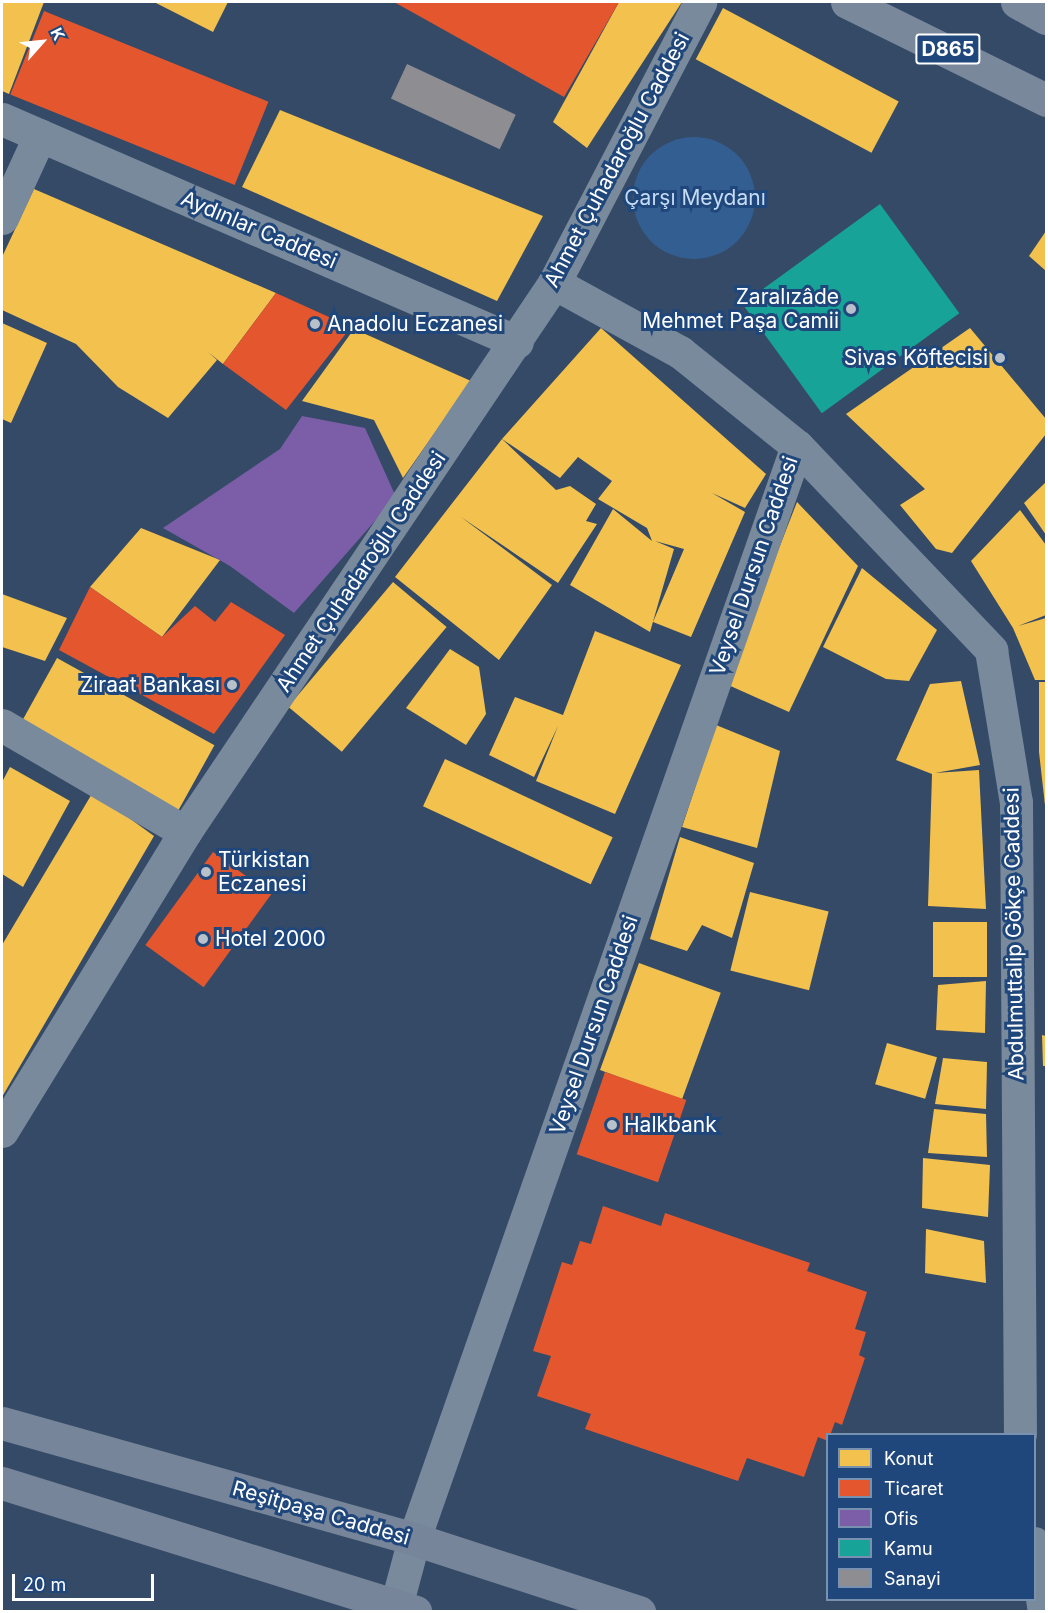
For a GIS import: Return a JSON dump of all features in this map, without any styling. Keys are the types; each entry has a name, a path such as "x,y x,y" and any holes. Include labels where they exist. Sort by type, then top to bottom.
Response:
{"highway":[{"name":"D865","path":"847,2 1047,100"},
{"path":"1017,2 1047,18"}],"main road":[{"name":"Reşitpaşa Caddesi","path":"2,1423 414,1539 639,1611"},
{"path":"2,1483 405,1609"}],"street":[{"name":"Ahmet Çuhadaroğlu Caddesi","path":"2,1131 185,832 517,342 554,283 700,2"},
{"name":"Aydınlar Caddesi","path":"2,119 517,342"},
{"path":"2,218 40,135"},
{"name":"Abdulmuttalip Gökçe Caddesi","path":"554,283 680,352 796,446 991,650 1016,802 1020,1433"},
{"name":"Veysel Dursun Caddesi","path":"405,1609 414,1539 796,446"},
{"path":"2,725 185,832"},
{"path":"1036,1551 1044,1611"}],"green space":[{"name":"Çarşı Meydanı","path":"694,137 717,142 737,155 750,175 755,198 750,221 737,241 717,254 694,259 671,254 651,241 638,221 633,198 638,175 651,155 671,142"}],"building: Konut":[{"path":"2,2 44,2 9,94 2,91"},
{"path":"154,2 228,2 213,32"},
{"path":"619,2 682,2 587,148 553,122"},
{"path":"723,8 899,101 871,153 696,59"},
{"path":"280,110 543,216 497,301 242,187"},
{"path":"34,189 276,293 223,364 208,352 217,360 168,418 118,387 76,344 2,310 2,257"},
{"path":"1046,231 1046,271 1029,256"},
{"path":"2,323 47,343 11,423 2,419"},
{"path":"601,328 766,474 745,508 712,493 745,512 691,637 653,622 684,549 655,541 674,549 650,632 570,585 613,509 652,541 647,528 598,499 612,481 578,457 560,478 502,439"},
{"path":"970,328 1046,419 1046,434 952,553 936,549 900,505 925,489 846,414"},
{"path":"354,329 471,381 403,478 374,420 302,401"},
{"path":"502,439 556,490 570,486 596,504 586,521 597,524 558,583 461,517 552,585 499,660 395,577"},
{"path":"1046,482 1046,535 1024,503"},
{"path":"797,502 858,566 789,712 726,684"},
{"path":"1020,510 1046,545 1046,615 1018,626 1046,618 1046,680 1035,680 1013,628 971,561"},
{"path":"141,528 220,560 162,637 90,587"},
{"path":"862,568 937,630 909,681 886,679 823,647"},
{"path":"393,582 447,627 342,752 288,707"},
{"path":"2,594 67,618 45,661 2,647"},
{"path":"595,631 681,665 615,814 536,781 558,726 534,777 489,755 515,697 563,715"},
{"path":"450,649 479,667 486,714 466,745 406,708"},
{"path":"57,658 214,745 178,812 20,724"},
{"path":"961,681 980,765 935,773 979,770 986,909 928,906 932,774 896,760 930,684"},
{"path":"1039,682 1046,682 1046,814 1039,752"},
{"path":"716,725 780,751 757,848 682,827"},
{"path":"445,759 613,837 591,884 423,806"},
{"path":"10,767 70,801 23,887 2,874 2,782"},
{"path":"93,792 154,836 2,1097 2,945"},
{"path":"680,837 754,863 732,938 702,925 687,951 650,939"},
{"path":"750,892 829,912 809,990 730,971"},
{"path":"933,922 987,922 987,977 933,977"},
{"path":"639,963 721,993 682,1100 600,1070"},
{"path":"986,981 985,1033 936,1030 938,985"},
{"path":"1042,1035 1046,1036 1046,1066 1043,1066"},
{"path":"887,1043 937,1057 925,1099 875,1084"},
{"path":"943,1058 987,1062 986,1109 935,1104"},
{"path":"934,1109 986,1114 987,1157 928,1153"},
{"path":"923,1158 990,1165 988,1217 922,1208"},
{"path":"926,1229 984,1241 986,1283 925,1273"}],"building: Ticaret":[{"path":"394,2 619,2 564,97"},
{"path":"44,11 268,102 235,185 10,94"},
{"path":"276,293 351,327 286,410 223,364"},
{"path":"90,587 162,637 195,606 215,622 231,602 285,635 214,734 59,650"},
{"path":"213,852 271,894 204,987 145,945"},
{"path":"605,1072 686,1100 658,1182 577,1154"},
{"path":"603,1206 661,1226 665,1213 810,1263 807,1271 867,1292 855,1329 866,1332 859,1355 865,1358 842,1425 835,1422 831,1433 826,1433 826,1440 818,1437 804,1477 747,1458 738,1481 585,1429 591,1414 537,1396 551,1356 533,1351 562,1262 572,1265 580,1241 591,1244"}],"building: Ofis":[{"path":"302,416 365,428 396,497 294,613 230,566 163,528 280,449"}],"building: Kamu":[{"name":"Zaralızâde Mehmet Paşa Camii","path":"880,204 959,313 822,413 742,304"}],"building: Sanayi":[{"path":"407,64 516,115 500,149 391,98"}],"place":[{"name":"Zaralızâde Mehmet Paşa Camii","path":"851,309"},
{"name":"Anadolu Eczanesi","path":"315,324"},
{"name":"Sivas Köftecisi","path":"1000,358"},
{"name":"Ziraat Bankası","path":"232,685"},
{"name":"Türkistan Eczanesi","path":"206,872"},
{"name":"Hotel 2000","path":"203,939"},
{"name":"Halkbank","path":"612,1125"}]}
